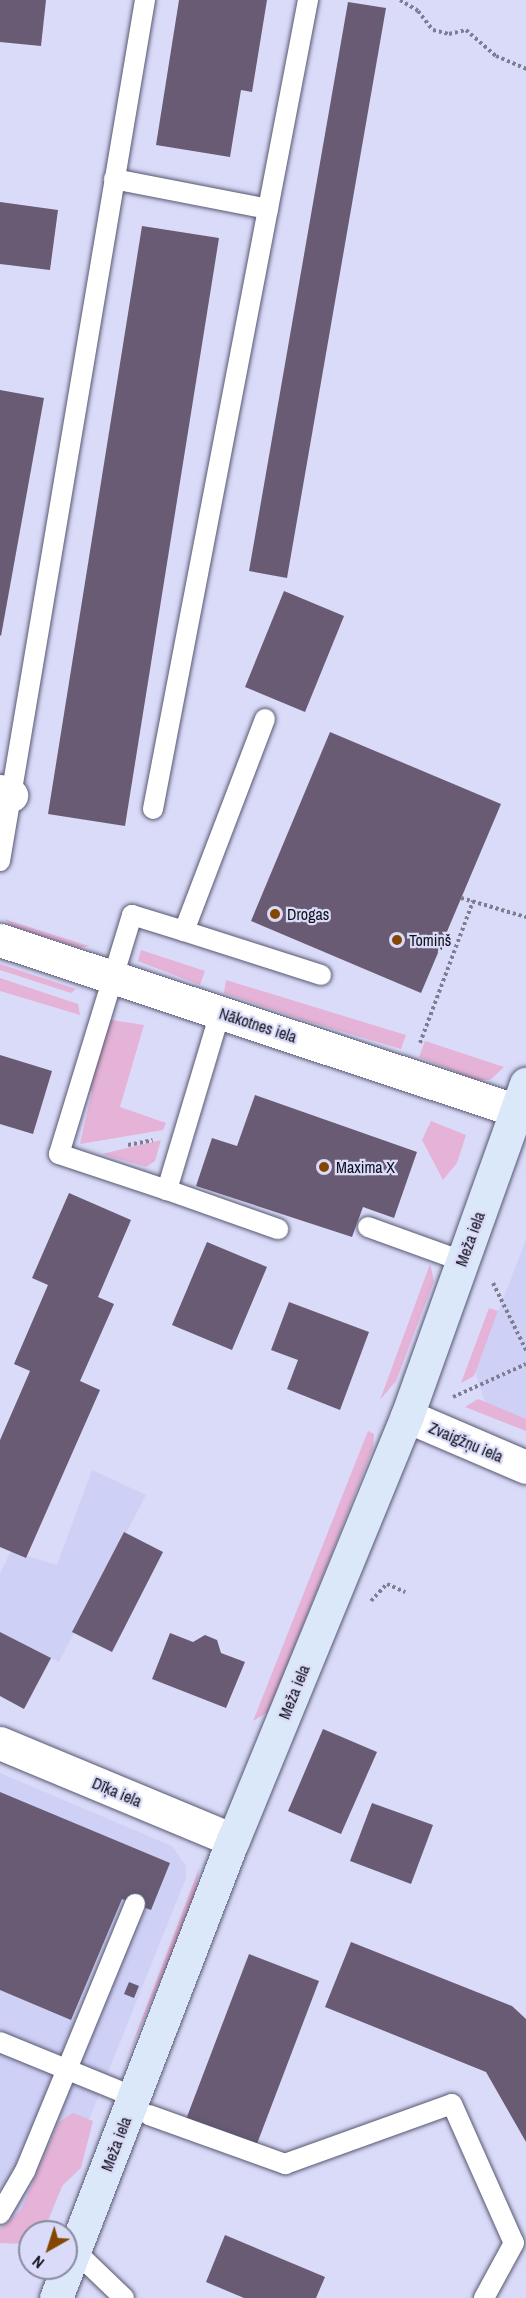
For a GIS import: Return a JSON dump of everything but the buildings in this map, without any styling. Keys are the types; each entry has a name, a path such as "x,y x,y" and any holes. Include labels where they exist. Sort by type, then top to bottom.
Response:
{"street":[{"name":"Nākotnes iela","path":"0,940 408,1075 520,1097"},
{"name":"Meža iela","path":"78,2244 141,2106 233,1840 407,1416 520,1097"},
{"name":"Zvaigžņu iela","path":"407,1416 526,1467"},
{"name":"Dīķa iela","path":"0,1743 233,1840"},
{"name":"Meža iela","path":"56,2298 63,2280"}],"lane":[{"path":"0,861 5,793 144,0"},
{"path":"153,809 308,0"},
{"path":"114,179 268,208"},
{"path":"184,931 265,719"},
{"path":"278,1229 59,1154 132,915 321,975"},
{"path":"167,1190 220,1013"},
{"path":"368,1227 462,1261"},
{"path":"0,2214 25,2171 135,1904"},
{"path":"0,2042 66,2069 141,2106 285,2164 452,2104 514,2243 484,2298"},
{"path":"78,2254 124,2298"}],"path":[{"path":"400,0 418,11 433,30 449,34 466,30 496,56 526,69"},
{"path":"461,898 526,917"},
{"path":"408,1075 473,901"},
{"path":"490,1278 526,1350"},
{"path":"451,1398 526,1364"},
{"path":"366,1607 387,1584 405,1592"}],"shaded area":[{"path":"4,919 89,946 80,948 12,926"},
{"path":"141,950 205,971 200,985 138,961"},
{"path":"0,964 76,989 71,993 0,970"},
{"path":"0,978 78,1004 80,1015 0,991"},
{"path":"226,980 406,1035 401,1049 300,1019 224,993"},
{"path":"105,1019 144,1025 120,1107 166,1123 163,1130 80,1144 92,1091 82,1089"},
{"path":"425,1041 504,1067 490,1080 476,1080 419,1057"},
{"path":"431,1121 466,1135 457,1163 443,1180 422,1140"},
{"path":"161,1140 155,1161 146,1167 102,1154"},
{"path":"526,1240 526,1426 488,1411 475,1371"},
{"path":"430,1264 434,1281 396,1381 380,1400"},
{"path":"489,1308 498,1311 474,1376 461,1383"},
{"path":"478,1399 526,1419 526,1431 465,1407"},
{"path":"368,1431 374,1434 373,1448 331,1555 268,1712 253,1721"},
{"path":"92,1470 146,1495 59,1662 0,1632 0,1573 11,1551 57,1565"},
{"path":"0,1773 172,1846 186,1866 186,1878 49,2220 18,2220 18,2244 0,2243"},
{"path":"199,1868 194,1903 127,2058"},
{"path":"73,2113 93,2121 81,2168 62,2186 48,2220 18,2220 18,2244 0,2243 0,2229 21,2210 59,2122"}],"place":[{"name":"Drogas","path":"275,914"},
{"name":"Tomiņš","path":"397,940"},
{"name":"Maxima X","path":"324,1167"}]}
